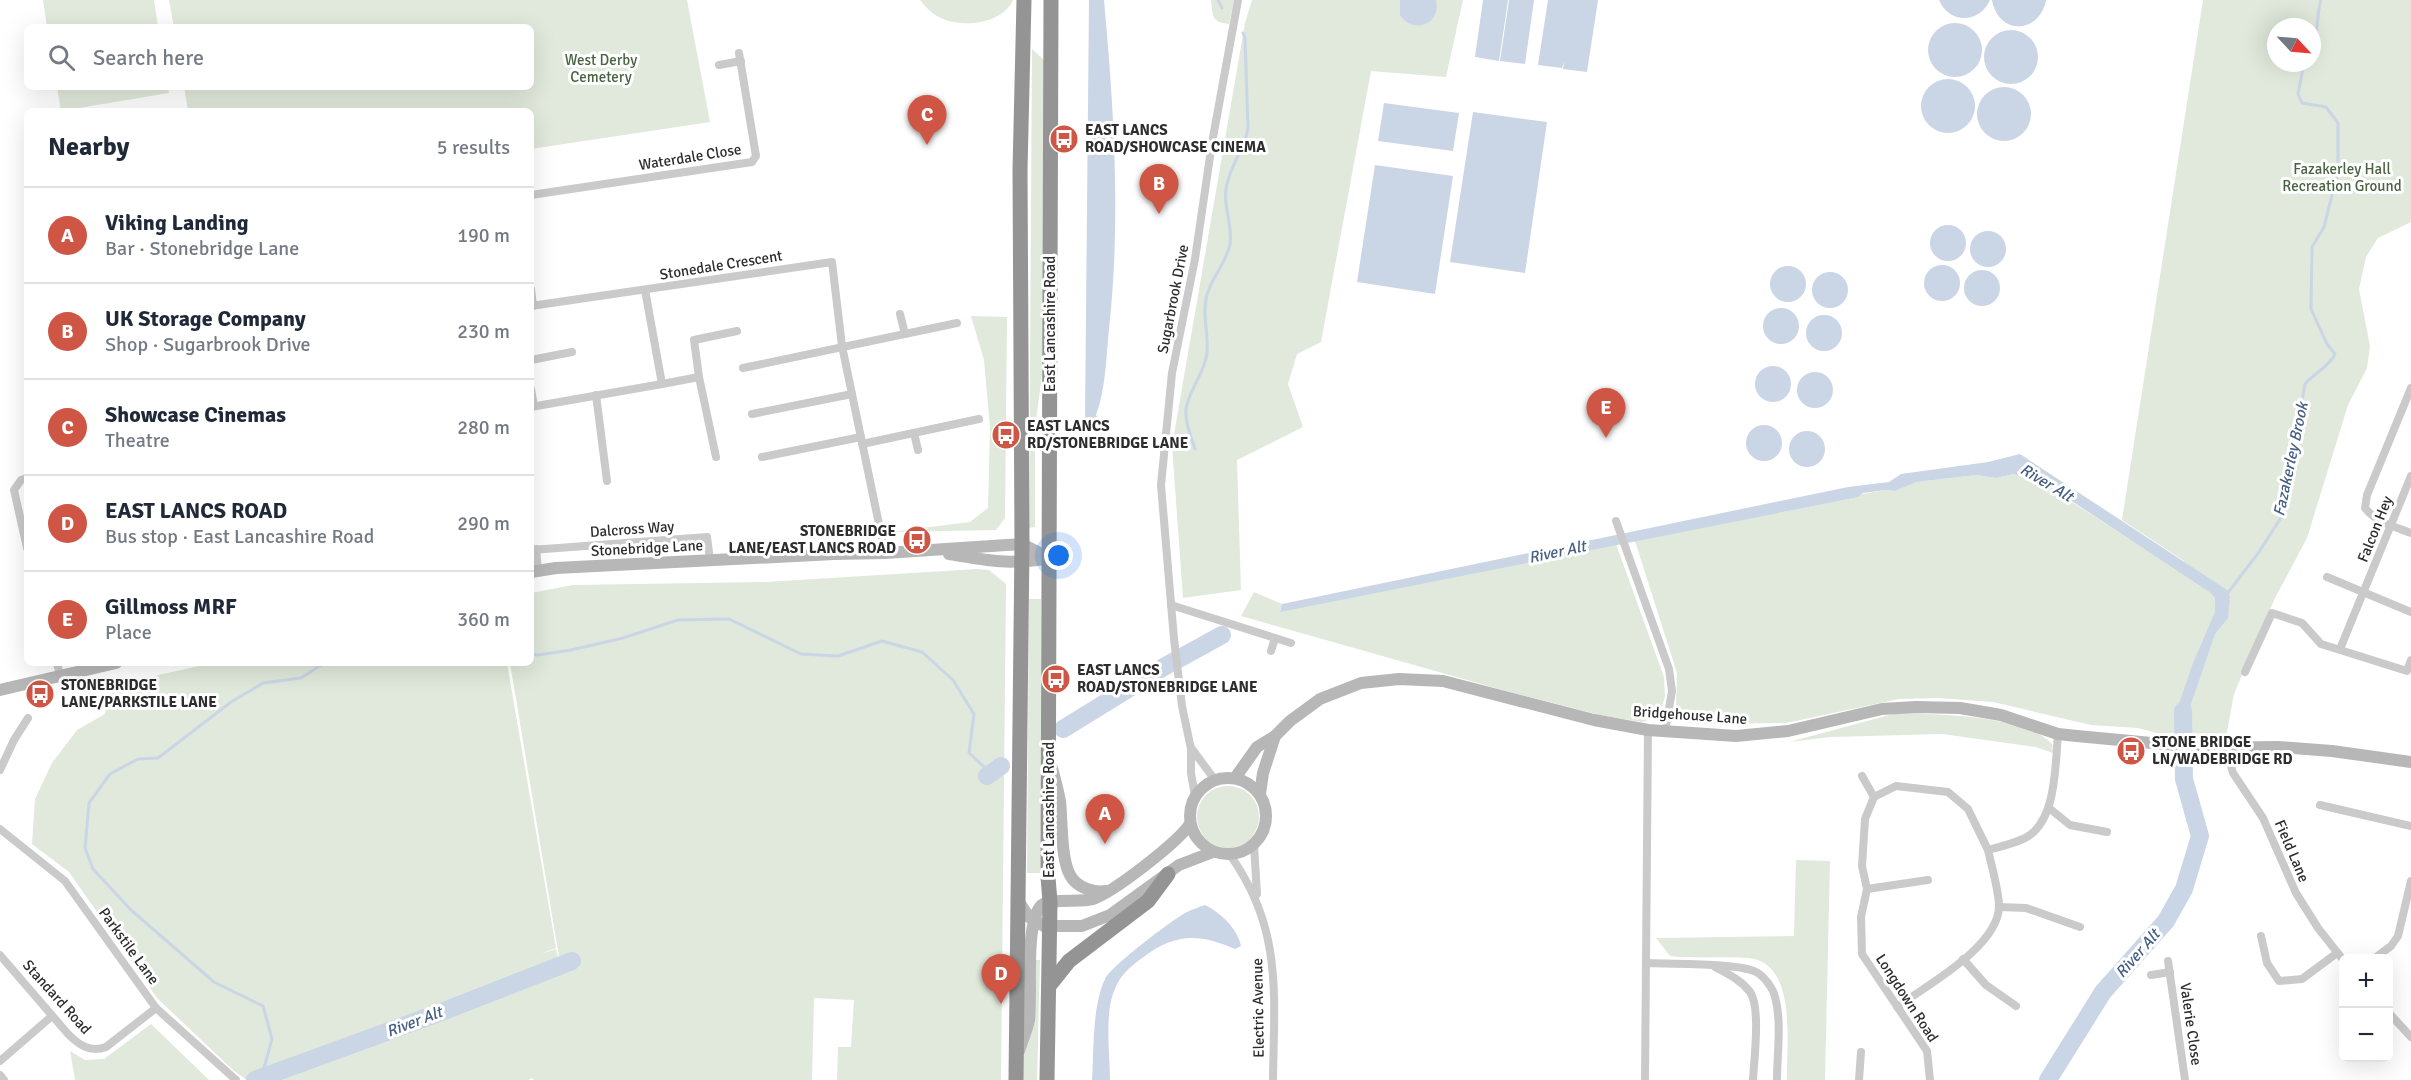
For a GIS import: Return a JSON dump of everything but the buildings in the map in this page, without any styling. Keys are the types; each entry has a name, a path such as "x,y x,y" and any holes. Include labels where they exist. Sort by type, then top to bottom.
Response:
{"highway":[{"name":"East Lancashire Road","path":"1016,1080 1022,563 1020,170 1024,0"},
{"name":"East Lancashire Road","path":"1047,1080 1050,927 1048,877 1051,0"},
{"path":"1049,986 1068,961 1148,901 1168,874"}],"street":[{"name":"Sugarbrook Drive","path":"1191,749 1182,706 1161,485 1172,373 1195,259 1218,108 1238,0"},
{"name":"Waterdale Close","path":"534,195 752,162 756,156 740,57 719,65"},
{"name":"Stonedale Crescent","path":"534,306 832,262 842,346 885,553"},
{"path":"645,290 662,384"},
{"path":"900,314 904,334"},
{"path":"743,368 957,323"},
{"path":"716,457 699,377 694,340 737,331"},
{"path":"534,359 572,352"},
{"path":"534,406 699,377"},
{"path":"2411,388 2367,495 2365,507 2371,515 2411,533"},
{"path":"752,414 852,394"},
{"path":"596,395 607,481"},
{"path":"762,457 914,433 979,418"},
{"path":"914,433 918,450"},
{"name":"Falcon Hey","path":"2340,649 2411,476"},
{"path":"24,479 14,490 24,531"},
{"path":"1616,522 1669,669 1672,692 1665,731"},
{"name":"Dalcross Way","path":"534,550 707,537 710,560"},
{"name":"Stonebridge Lane","path":"534,571 1022,544"},
{"path":"1022,544 1050,558"},
{"path":"930,550 1000,563 1022,563 1050,558"},
{"path":"2327,577 2411,612"},
{"path":"1171,605 1292,643"},
{"path":"2245,672 2272,613 2302,623 2321,644 2407,671 2411,660"},
{"path":"1270,651 1275,638"},
{"path":"0,690 58,669 87,666"},
{"name":"Bridgehouse Lane","path":"1234,778 1257,747 1275,736 1290,721 1320,699 1361,683 1399,678 1443,681 1594,720 1648,730 1736,736 1788,731 1882,710 1916,707 1960,708 2001,715 2058,734 2142,743 2331,751 2411,762"},
{"path":"0,770 14,740 28,718"},
{"path":"1645,1080 1648,730"},
{"path":"1988,850 2025,839 2040,826 2049,808 2058,734"},
{"name":"Bridgehouse Lane","path":"1260,794 1263,773 1275,736"},
{"name":"Field Lane","path":"2226,748 2233,773 2263,819 2295,893 2339,956"},
{"path":"1191,749 1215,780"},
{"path":"1191,749 1191,773 1195,796"},
{"path":"1049,756 1059,798 1066,864 1070,876 1087,889 1110,890"},
{"path":"1862,776 1874,797 1896,786 1948,792 1968,809 1988,850 1999,908 1990,934 1976,950 1897,1006"},
{"path":"1234,778 1249,783 1260,794 1264,802 1266,821 1264,830 1254,845 1242,852 1230,855 1213,852 1202,845 1190,824 1191,805 1195,796 1204,786 1215,780 1234,778"},
{"name":"Longdown Road","path":"1874,797 1864,819 1862,866 1867,889 1861,917 1862,954 1927,1051 1930,1080"},
{"path":"2320,805 2411,826"},
{"path":"2049,808 2070,825 2107,832"},
{"path":"1016,1061 1029,1022 1034,921 1039,907 1050,902 1084,900 1110,890 1177,840 1190,824"},
{"name":"Parkstile Lane","path":"0,829 65,881 156,1008 236,1080"},
{"name":"Electric Avenue","path":"1254,845 1257,901"},
{"path":"1017,899 1022,909 1034,921 1050,927 1082,926 1102,920 1189,860 1213,852"},
{"name":"Electric Avenue","path":"1230,855 1257,901 1269,940 1274,990 1273,1080"},
{"path":"1867,889 1928,880"},
{"path":"2380,954 2391,946 2398,936 2411,881"},
{"path":"1999,908 2026,908 2080,927"},
{"path":"2261,936 2267,963 2279,981 2302,979 2339,958"},
{"name":"Standard Road","path":"0,955 52,1016 77,1043 86,1048 106,1047 156,1008"},
{"path":"1963,960 1986,985 2016,1006"},
{"name":"Valerie Close","path":"2168,961 2185,1080"},
{"path":"1646,963 1741,967 1756,972 1766,981 1775,995 1777,1080"},
{"path":"1712,966 1737,979 1751,993 1756,1009 1754,1080"},
{"name":"Valerie Close","path":"2151,975 2170,972"},
{"path":"0,1061 52,1016"},
{"path":"2393,1017 2411,1036"},
{"path":"1859,1080 1861,1052"},
{"path":"0,1075 4,1080"}],"green space":[{"path":"43,0 154,0 158,24 47,24"},
{"name":"West Derby Cemetery","path":"169,0 687,0 710,122 534,149 534,108 188,108 184,90 534,90 534,24 173,24"},
{"path":"920,0 1013,0 1000,15 968,23 946,20 937,16"},
{"path":"1211,0 1234,0 1229,24 1216,20"},
{"path":"1252,0 1463,0 1446,77 1371,71 1321,342 1297,354 1288,384 1303,427 1237,460 1241,590 1183,598 1172,446 1245,23"},
{"name":"Fazakerley Hall Recreation Ground","path":"2203,0 2411,0 2411,222 2378,238 2366,257 2359,289 2370,346 2367,368 2348,405 2307,538 2275,598 2234,694 2226,737 2172,737 2138,728 2091,725 1993,702 1939,698 1899,699 1786,723 1690,723 1676,709 1677,673 1635,541 1859,497 1862,494 1886,490 1895,491 1917,482 1976,475 1996,478 2014,474 2030,480 2036,486 2050,488 2179,571 2184,561 2122,520"},
{"path":"1032,49 1045,61 1043,367 1035,428 1035,527 1029,528"},
{"path":"58,90 168,90 169,93 79,108 60,108"},
{"path":"971,316 1007,317 1005,518 996,530 891,532 970,522 988,508 990,428 984,360"},
{"path":"1616,544 1664,677 1665,697 1660,712 1642,722 1600,715 1499,689 1241,616 1254,592 1282,604 1280,611"},
{"path":"977,569 989,570 1006,584 1001,1080 837,1080 838,1047 851,1047 854,1000 814,998 812,1080 534,1080 532,1078 528,1080 247,1080 234,1071 157,998 69,872 32,844 35,799 52,763 77,730 105,714 108,686 199,666 508,666 556,948 540,954 556,949 561,969 510,666 534,666 534,592 573,585 766,582"},
{"path":"1029,599 1041,599 1042,873 1027,873"},
{"path":"1897,713 1979,718 2022,727 2039,734 2052,744 2053,753 2036,747 1942,734 1831,737 1789,742"},
{"path":"1228,786 1245,791 1250,795 1254,800 1259,817 1254,834 1250,839 1245,843 1228,848 1211,843 1206,839 1202,834 1197,817 1202,800 1206,795 1211,791"},
{"path":"1796,860 1830,861 1825,1080 1787,1080 1786,1008 1775,974 1765,963 1749,958 1670,956 1656,938 1794,936"},
{"path":"1036,960 1040,960 1037,1080 1023,1080 1023,1058 1033,1018"},
{"path":"151,1024 209,1080 75,1080 70,1051 85,1060 104,1059"}],"water":[{"path":"1089,0 1104,0 1115,164 1113,288 1105,373 1096,415 1099,420 1096,432 1088,426 1085,419"},
{"path":"1400,0 1436,0 1435,15 1425,24 1412,24 1400,15"},
{"path":"1483,0 1508,0 1499,61 1475,57"},
{"path":"1509,0 1534,0 1525,64 1500,61"},
{"path":"1548,0 1598,0 1587,72 1563,69 1564,62 1562,68 1538,65"},
{"path":"1939,0 1990,0 1979,14 1964,18 1950,14"},
{"path":"1992,0 2046,1 2042,12 2035,20 2027,25 2018,26 2010,25 2002,20"},
{"path":"1955,23 1965,25 1974,31 1980,40 1982,50 1980,60 1974,69 1965,75 1955,77 1945,75 1936,69 1930,60 1928,50 1930,40 1936,31 1945,25"},
{"path":"2011,30 2021,32 2030,38 2036,47 2038,57 2036,67 2030,76 2021,82 2011,84 2001,82 1992,76 1986,67 1984,57 1986,47 1992,38 2001,32"},
{"path":"1948,79 1958,81 1967,87 1973,96 1975,106 1973,116 1967,125 1958,131 1948,133 1938,131 1929,125 1923,116 1921,106 1923,96 1929,87 1938,81"},
{"path":"2004,87 2014,89 2023,95 2029,104 2031,114 2029,124 2023,133 2014,139 2004,141 1994,139 1985,133 1979,124 1977,114 1979,104 1985,95 1994,89"},
{"path":"1384,103 1459,113 1453,151 1378,141"},
{"path":"1473,112 1547,122 1525,273 1450,262"},
{"path":"1375,165 1453,176 1435,294 1357,282"},
{"path":"1948,225 1961,230 1966,243 1961,256 1948,261 1935,256 1930,243 1935,230"},
{"path":"1988,231 2001,236 2006,249 2001,262 1988,267 1975,262 1970,249 1975,236"},
{"path":"1942,265 1955,270 1960,283 1955,296 1942,301 1929,296 1924,283 1929,270"},
{"path":"1788,266 1801,271 1806,284 1801,297 1788,302 1775,297 1770,284 1775,271"},
{"path":"1982,270 1995,275 2000,288 1995,301 1982,306 1969,301 1964,288 1969,275"},
{"path":"1830,272 1843,277 1848,290 1843,303 1830,308 1817,303 1812,290 1817,277"},
{"path":"1781,308 1794,313 1799,326 1794,339 1781,344 1768,339 1763,326 1768,313"},
{"path":"1824,315 1837,320 1842,333 1837,346 1824,351 1811,346 1806,333 1811,320"},
{"path":"1773,366 1786,371 1791,384 1786,397 1773,402 1760,397 1755,384 1760,371"},
{"path":"1815,372 1828,377 1833,390 1828,403 1815,408 1802,403 1797,390 1802,377"},
{"path":"1764,425 1777,430 1782,443 1777,456 1764,461 1751,456 1746,443 1751,430"},
{"path":"1807,431 1820,436 1825,449 1820,462 1807,467 1794,462 1789,449 1794,436"},
{"path":"2020,454 2227,590 2230,596 2228,618 2215,634 2187,716 2188,734 2178,734 2175,715 2193,663 2215,612 2215,598 2211,593 2067,498 2050,488 2036,486 2029,480 2014,474 1996,478 1976,475 1917,482 1895,491 1863,493 1859,497 1280,612 1282,604 1848,487 1889,482 1901,474 1988,462"},
{"path":"1205,905 1228,922 1241,946 1235,949 1198,938 1176,940 1154,950 1130,968 1117,984 1110,1009 1108,1033 1110,1080 1092,1080 1096,1015 1105,979 1129,954 1156,933 1187,912"}],"waterway":[{"path":"1218,0 1222,8"},
{"name":"Fazakerley Brook","path":"2318,18 2321,0"},
{"path":"1195,449 1187,424 1186,409 1206,360 1206,297 1230,244 1226,189 1248,129 1243,33"},
{"name":"Fazakerley Brook","path":"2227,594 2259,552 2282,516 2305,384 2329,363 2335,354 2327,344 2311,309 2312,247 2324,227 2338,171 2338,123 2326,107 2302,103 2298,94 2302,72"},
{"path":"534,654 571,650 623,638 678,620 729,619 801,654 838,656 882,641 922,652 953,680 974,714 969,753 991,773"},
{"name":"River Alt","path":"1063,729 1162,668 1222,635"},
{"path":"250,1080 264,1068 272,1039 263,1006 214,982 131,910 93,869 85,848 89,803 110,774 138,759 158,758 231,702 263,683 301,678 319,666"},
{"name":"River Alt","path":"2048,1080 2103,992 2166,921 2184,889 2200,836 2184,779 2183,711"},
{"name":"River Alt","path":"987,776 1001,766"},
{"name":"River Alt","path":"255,1080 444,1011 572,961"}],"place":[{"name":"EAST LANCS ROAD/SHOWCASE CINEMA","path":"1064,139"},
{"name":"Showcase Cinemas","path":"927,145"},
{"name":"UK Storage Company","path":"1159,214"},
{"name":"EAST LANCS RD/STONEBRIDGE LANE","path":"1006,435"},
{"name":"Gillmoss MRF","path":"1606,438"},
{"name":"STONEBRIDGE LANE/EAST LANCS ROAD","path":"917,540"},
{"name":"EAST LANCS ROAD/STONEBRIDGE LANE","path":"1056,679"},
{"name":"STONEBRIDGE LANE/PARKSTILE LANE","path":"40,694"},
{"name":"STONE BRIDGE LN/WADEBRIDGE RD","path":"2131,751"},
{"name":"Viking Landing","path":"1105,844"},
{"name":"EAST LANCS ROAD","path":"1001,1004"}]}
